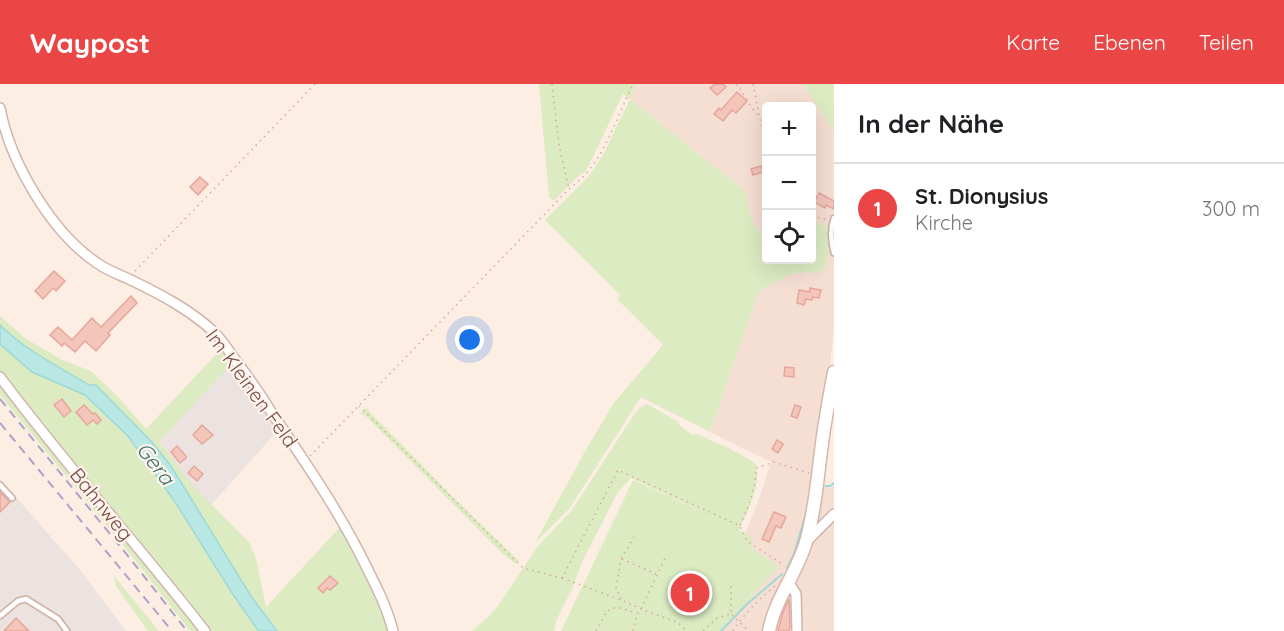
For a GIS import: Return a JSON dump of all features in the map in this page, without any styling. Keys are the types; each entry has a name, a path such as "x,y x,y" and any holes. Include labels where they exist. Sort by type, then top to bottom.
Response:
{"street":[{"name":"Im Kleinen Feld","path":"0,108 7,137 24,176 51,216 81,249 112,272 128,278 184,309 216,334 253,384 330,500 383,601 393,631"},
{"path":"768,631 776,605 806,542 819,475 822,438 834,372"},
{"name":"Bahnweg","path":"0,377 205,631"},
{"path":"806,542 834,514"},
{"path":"788,581 796,594 797,631"}],"lane":[{"path":"833,220 831,236 834,253"},
{"path":"0,485 12,498"},
{"path":"0,616 18,601 26,599 58,619 67,631"}],"path":[{"path":"128,278 315,84"},
{"path":"552,84 559,145 569,189"},
{"path":"305,461 592,167 608,140 633,84"},
{"path":"736,84 753,111 761,119"},
{"path":"753,84 762,125"},
{"path":"816,217 833,220"},
{"path":"358,406 523,568 562,578 621,600 678,622 687,631"},
{"path":"740,526 751,502 756,468 774,462 819,475"},
{"path":"562,578 618,470 740,526 747,541 781,563"},
{"path":"621,600 616,588 621,559 634,537"},
{"path":"633,631 637,614 664,558"},
{"path":"621,559 657,574"},
{"path":"733,631 762,597 778,584 788,581"},
{"path":"731,586 731,614 749,631"},
{"path":"596,631 606,612 612,608 620,608 637,614"},
{"path":"703,631 717,618 731,614"}],"shaded area":[{"path":"637,84 803,84 815,102 762,102 762,236 750,217 745,191 630,99"},
{"path":"816,104 834,131 834,325 814,476 830,488 834,485 834,631 720,631 778,566 750,547 753,537 745,533 771,462 710,432 759,291 791,274 824,271 829,227 816,222"},
{"path":"233,362 279,429 211,505 193,487 159,442"},
{"path":"0,479 80,570 126,631 0,631"}],"green space":[{"path":"539,84 637,84 630,99 623,94 586,171 554,201 549,197"},
{"path":"803,84 834,84 834,131 816,102"},
{"path":"630,99 745,191 750,217 762,236 762,264 816,264 816,222 829,227 829,251 824,271 791,274 759,291 710,432 641,397 569,509 535,543 613,404 663,345 617,299 620,295 545,220 588,177 603,155"},
{"path":"0,316 25,338 60,359 91,371 121,400 146,429 222,348 233,362 159,442 194,487 249,542 256,558 266,607 341,526 379,602 389,631 277,631 251,596 171,466 150,440 96,385 89,385 21,343 0,325"},
{"path":"0,345 32,372 85,395 128,436 175,502 232,593 259,631 190,631 0,395"},
{"path":"647,404 679,422 678,424 692,435 697,434 720,444 756,464 755,489 739,530 753,537 750,547 779,566 720,631 561,631 633,480 709,515 631,478 618,492 582,562 573,587 556,621 554,631 472,631 498,606 538,546 572,510 639,408","holes":["692,579 699,582 684,611 678,608"]},
{"path":"366,408 519,561 515,564 501,552 367,417 360,413"},
{"path":"114,576 159,631 148,631 116,586"}],"water":[{"name":"Gera","path":"0,325 43,358 89,385 96,385 150,440 171,466 251,596 277,631 259,631 255,626 175,502 128,436 85,395 32,372 0,345"}],"building":[{"path":"715,84 723,84 726,87 717,95 710,88"},
{"path":"737,92 747,101 736,113 732,110 723,121 714,114 719,108 721,110"},
{"path":"761,166 762,172 753,175 751,169"},
{"path":"200,177 208,184 198,195 190,187"},
{"path":"819,193 834,201 834,209 826,205 825,208 816,203"},
{"path":"54,271 65,281 56,291 53,288 43,299 35,291"},
{"path":"810,288 821,290 819,298 806,299 804,305 797,303 799,290 810,292"},
{"path":"131,296 137,303 108,333 110,335 96,351 85,341 75,352 64,343 62,346 50,335 58,327 72,340 92,318 101,327"},
{"path":"785,367 794,368 794,377 784,376"},
{"path":"62,399 71,411 64,417 54,405"},
{"path":"84,405 101,420 97,424 93,420 87,425 76,412"},
{"path":"795,405 801,407 797,418 791,416"},
{"path":"202,425 213,435 202,444 193,435"},
{"path":"777,440 783,444 778,453 772,449"},
{"path":"177,446 186,456 180,463 171,452"},
{"path":"194,466 203,474 197,481 188,473"},
{"path":"0,492 10,502 0,512"},
{"path":"774,512 786,517 781,528 776,526 769,542 762,539"},
{"path":"330,576 338,583 330,590 327,588 323,593 318,588"},
{"path":"692,578 697,578 699,582 684,611 678,608 679,603"},
{"path":"789,599 789,631 778,631 783,612"},
{"path":"16,618 29,631 4,631"}],"waterway":[{"path":"826,486 834,483"},
{"path":"787,568 794,554 807,510"},
{"path":"721,631 746,605 782,574"}],"railway":[{"path":"0,399 187,631"},
{"path":"0,423 172,631"}],"place":[{"name":"St. Dionysius","path":"690,593"}]}
